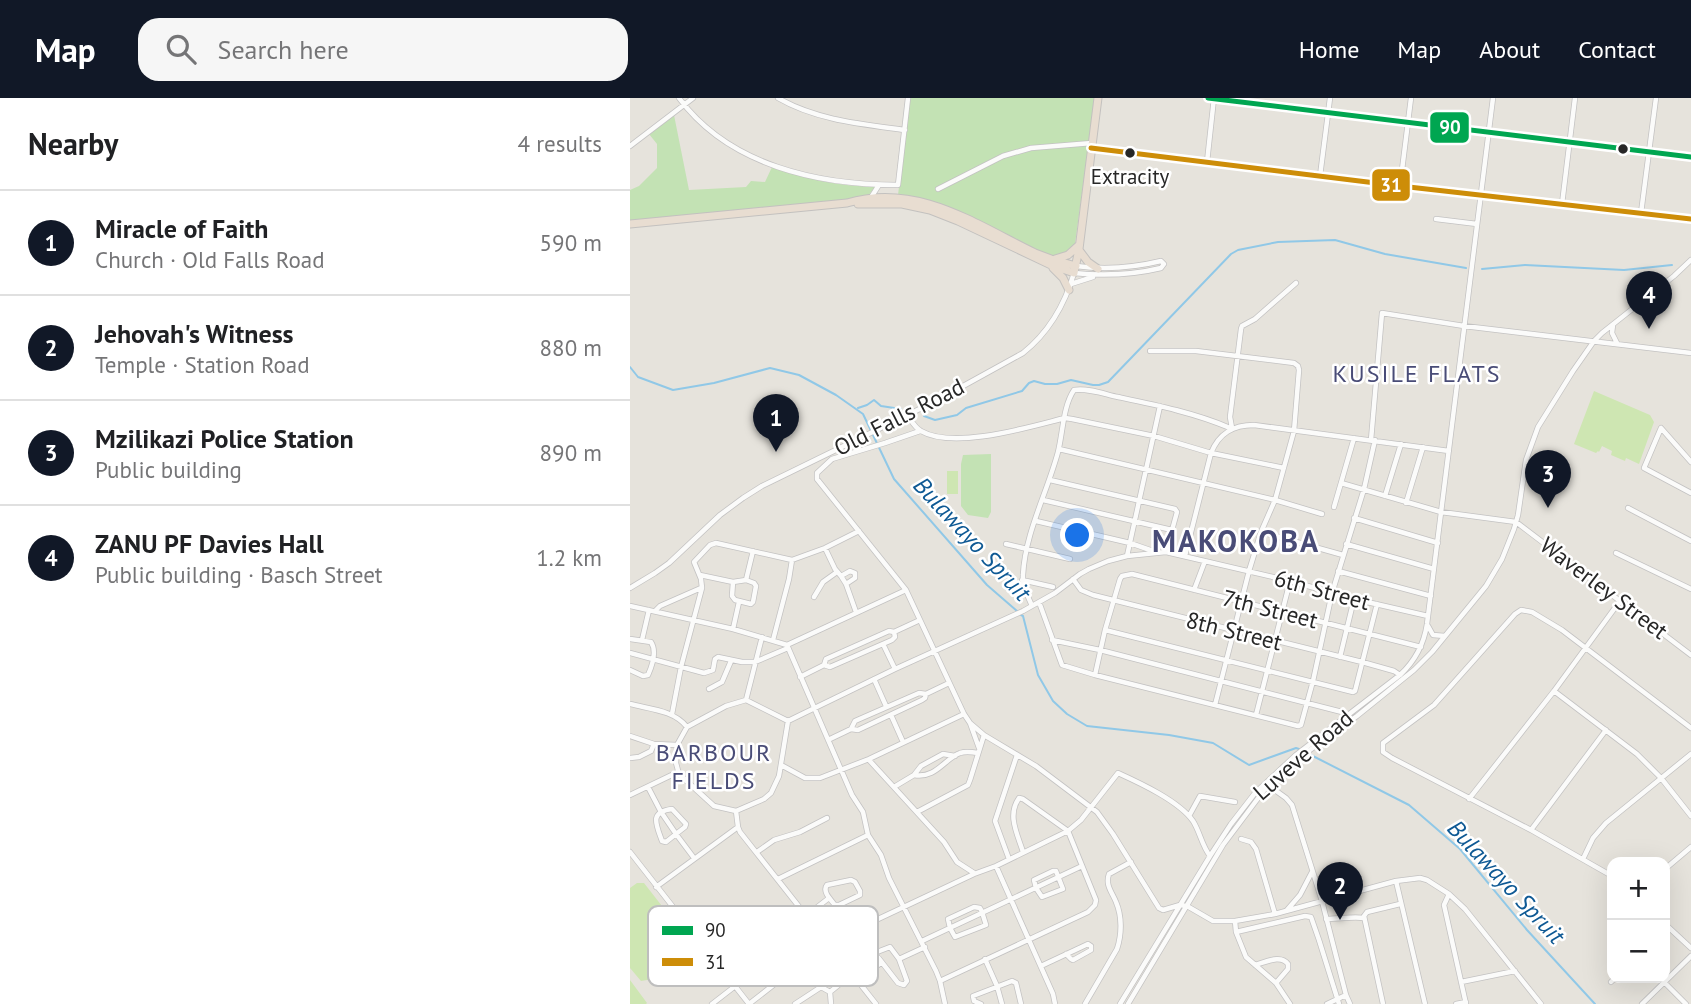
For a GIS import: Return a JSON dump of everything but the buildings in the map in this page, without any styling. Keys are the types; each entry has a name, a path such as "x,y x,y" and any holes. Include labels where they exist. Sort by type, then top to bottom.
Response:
{"highway":[{"path":"630,224 858,200 871,202 902,198 933,205 971,221 1051,262 1075,270 1098,98"},
{"path":"1051,262 1079,247"},
{"path":"1079,247 1097,272"},
{"path":"1051,262 1070,287"}],"street":[{"path":"680,98 718,135 768,164 797,174 828,180 898,186 908,98"},
{"path":"630,146 693,98"},
{"path":"778,98 815,114 905,130"},
{"path":"1208,98 1691,157"},
{"path":"1207,162 1214,98"},
{"path":"1320,176 1329,98"},
{"path":"1400,186 1410,98"},
{"name":"Luveve Road","path":"1120,1004 1210,856 1255,793 1307,746 1400,675 1412,663 1421,646 1427,624 1438,543 1493,98"},
{"path":"1562,204 1575,98"},
{"path":"1641,213 1656,98"},
{"path":"938,189 1003,156 1031,148 1092,146 1400,186 1691,219"},
{"path":"871,202 871,195 878,185"},
{"path":"1436,219 1477,224"},
{"name":"Luveve Road","path":"1128,1004 1223,845 1268,785 1411,673 1446,636 1490,580 1517,522 1524,472 1534,437 1559,392 1594,341 1691,260"},
{"path":"1070,287 1097,272 1161,261 1164,264 1161,268 1145,272 1097,272 1075,270"},
{"name":"Old Falls Road","path":"630,588 669,563 720,515 762,486 907,415 1023,353 1047,329 1070,287 1075,270"},
{"path":"1231,428 1230,417 1242,326 1255,319 1296,283"},
{"path":"1039,602 1062,665 1301,725 1332,593 1363,489 1373,440 1382,313 1464,326 1691,353"},
{"path":"1615,322 1612,334 1617,343"},
{"path":"1150,351 1196,351 1294,363 1299,370 1294,431 1275,500 1261,532 1249,571 1215,705"},
{"path":"1032,606 1022,580 1027,549 1059,449 1073,390 1097,392 1160,406 1231,428 1251,425 1449,450"},
{"path":"1127,556 1160,406"},
{"path":"907,415 920,431"},
{"path":"1284,468 1211,453 1154,436 1065,418 973,437 941,437 920,431 832,459 817,475 818,482 906,590 970,723 1092,807 1103,819 1158,908 1163,910 1180,905 1187,906 1213,921 1235,921 1275,914 1396,881 1420,878 1450,894 1465,909 1541,1004"},
{"path":"1185,556 1211,453 1219,438 1231,428"},
{"path":"1691,462 1661,428 1644,468 1691,493"},
{"path":"1334,507 1354,438"},
{"path":"1385,496 1401,444"},
{"path":"1406,503 1423,447"},
{"path":"1059,449 1275,500 1322,514"},
{"path":"1050,480 1175,509 1177,512 1166,552"},
{"path":"1341,483 1441,512 1517,522"},
{"path":"1043,500 1172,530"},
{"path":"1629,508 1691,541"},
{"path":"1354,518 1438,543"},
{"path":"1036,521 1130,543 1156,552"},
{"name":"Waverley Street","path":"1517,522 1691,655"},
{"path":"672,714 681,667 702,588 694,562 712,544 792,560 859,531"},
{"path":"1261,532 1343,555"},
{"path":"1006,544 1070,559"},
{"path":"1346,544 1434,569"},
{"path":"825,548 846,584 856,612"},
{"path":"746,580 753,551"},
{"name":"6th Street","path":"788,722 895,669 1023,611 1098,565 1127,556 1166,552 1428,616"},
{"path":"1615,553 1691,589"},
{"path":"773,640 792,560"},
{"path":"1194,590 1205,561"},
{"path":"814,597 823,582 839,574 850,571 855,573 855,578 846,584"},
{"path":"1338,571 1431,596"},
{"name":"7th Street","path":"1114,601 1122,576 1132,574 1421,646"},
{"path":"700,575 733,582 746,580 756,585 751,604 733,598 733,582"},
{"name":"8th Street","path":"1073,579 1085,592 1114,601 1362,662 1400,675"},
{"path":"1022,580 1053,587"},
{"path":"1256,715 1290,581"},
{"path":"642,640 652,610 702,588"},
{"path":"630,653 708,673 713,670 716,658 755,662 906,590"},
{"path":"1340,657 1354,599"},
{"path":"1095,675 1114,601"},
{"path":"1469,799 1620,601"},
{"path":"733,629 740,602"},
{"path":"1105,630 1354,691 1377,604"},
{"path":"630,606 733,629 787,646 852,795 864,815 868,835 878,848 888,878 925,947 940,981 945,1004"},
{"path":"1607,873 1387,755 1383,752 1382,743 1434,705 1518,611 1525,610 1562,630 1691,728"},
{"path":"824,665 825,659 920,620"},
{"path":"1427,624 1433,635 1446,636"},
{"path":"800,677 824,665 830,667 883,644 894,638 894,632"},
{"path":"746,701 762,637"},
{"path":"630,639 653,644 653,660 648,675 643,676 630,670"},
{"path":"1052,640 1342,712"},
{"path":"883,644 895,669"},
{"path":"709,689 722,682 731,661"},
{"path":"874,679 886,706"},
{"path":"828,740 891,715 949,683"},
{"path":"1554,691 1637,754 1661,778 1691,816"},
{"path":"851,729 855,722 886,706 919,693 926,694"},
{"path":"746,701 788,722 777,782 771,793 764,799 736,811 714,806 678,772 677,744 687,727 726,706 746,701"},
{"path":"630,704 672,714 681,719 687,727"},
{"path":"781,765 810,779 820,778 869,759 964,714"},
{"path":"891,715 903,742"},
{"path":"970,723 979,751"},
{"path":"1531,830 1606,730"},
{"path":"917,812 968,785 984,735"},
{"path":"630,736 654,744 677,744"},
{"path":"630,758 651,751 654,744"},
{"path":"914,775 924,776 963,752 979,751"},
{"path":"894,786 943,754 955,756"},
{"path":"1583,859 1593,838 1606,824 1691,754"},
{"path":"1009,859 995,821 1017,755"},
{"path":"869,759 944,842 957,862 975,874"},
{"path":"630,795 678,772"},
{"path":"878,918 1068,831 1081,820 1118,773 1155,792 1189,816 1210,856"},
{"path":"1268,785 1292,805 1350,1004"},
{"path":"648,787 661,812 695,858"},
{"path":"1189,816 1200,796 1235,802"},
{"path":"940,981 1088,912 1095,905 1096,900 1068,831 1019,798 1016,800 1012,819 1023,852"},
{"path":"674,810 685,823 685,827 676,834 663,842 655,821 661,812 674,810"},
{"path":"736,811 738,827 800,906"},
{"path":"757,852 774,839 800,832 827,818"},
{"path":"656,887 738,827"},
{"path":"778,878 868,835"},
{"path":"1241,839 1251,842 1256,849 1275,914"},
{"path":"1670,865 1691,847"},
{"path":"630,852 671,906"},
{"path":"1085,1004 1120,941 1120,916 1107,883 1108,877 1131,862"},
{"path":"996,866 1055,1004"},
{"path":"922,941 1082,866"},
{"path":"1287,911 1300,895 1312,872"},
{"path":"1036,888 1044,897 1063,890 1059,877"},
{"path":"853,880 860,891 860,895 839,905 835,905 829,898 826,886 837,882 853,880"},
{"path":"1396,881 1425,1004"},
{"path":"1450,894 1444,905 1466,1003 1456,1004"},
{"path":"819,906 829,898"},
{"path":"1383,1004 1364,916 1367,912 1401,904"},
{"path":"974,907 980,908 986,925 958,937 954,936 950,928 948,919 974,907"},
{"path":"1236,932 1307,916 1312,919 1338,1002"},
{"path":"1326,919 1364,919"},
{"path":"1235,921 1236,932 1246,957 1276,983 1290,1004"},
{"path":"1670,929 1690,946"},
{"path":"1320,940 1331,937"},
{"path":"1041,966 1066,954 1088,944 1091,946 1091,950 1073,960 1066,954"},
{"path":"878,952 890,947 899,959 907,981 904,985 898,983 878,958"},
{"path":"899,959 925,947"},
{"path":"1670,978 1691,956"},
{"path":"1255,965 1280,958 1288,962 1287,969 1276,983"},
{"path":"985,959 1002,1004"},
{"path":"1461,982 1515,971"},
{"path":"981,1004 974,1002 973,996 1012,981 1015,982 1021,1004"},
{"path":"1642,1004 1665,983 1686,1004"},
{"path":"712,1004 734,987 749,1004 772,986"},
{"path":"830,992 837,986"},
{"path":"862,986 876,1004"},
{"path":"795,1004 821,987 830,992"},
{"path":"830,992 831,1004"},
{"path":"1327,1004 1338,1002 1346,995"}],"green space":[{"path":"910,98 1095,98 1075,244 1071,251 1052,257 939,203 898,195"},
{"path":"674,115 689,190 746,187 751,181 765,182 772,167 823,181 875,187 868,196 845,201 630,221 630,190 639,186 657,168 657,144 649,134"},
{"path":"1594,391 1650,415 1654,422 1639,464 1611,455 1612,451 1602,446 1596,453 1574,444"},
{"path":"991,454 991,512 988,518 968,515 961,506 963,455"},
{"path":"947,471 958,471 958,494 947,494"},
{"path":"637,883 644,883 662,906 648,906 648,980 641,981 630,968 630,888"},
{"path":"630,980 647,1003 646,1004 630,1004"}],"waterway":[{"path":"924,416 935,420 957,415 966,408 1022,391 1034,381 1057,384 1071,380 1093,385 1108,382 1231,254 1238,250 1278,242 1335,240 1385,254 1466,268"},
{"path":"1482,269 1525,265 1624,270 1672,265"},
{"name":"Bulawayo Spruit","path":"630,367 638,377 673,390 714,383 770,368 799,375 836,395 863,414 894,479 987,585 1017,611"},
{"path":"858,408 874,400 881,406 901,409"},
{"name":"Bulawayo Spruit","path":"1021,615 1038,675 1053,701 1067,714 1087,726 1213,743 1249,765 1296,748 1302,750"},
{"name":"Bulawayo Spruit","path":"1307,753 1409,805 1460,849 1527,930 1595,1004"}],"transit line":[{"name":"90","path":"1208,98 1691,157"},
{"name":"31","path":"1091,148 1691,219"}],"place":[{"name":"Extracity","path":"1130,153"},
{"name":"ZANU PF Davies Hall","path":"1649,329"},
{"name":"Miracle of Faith","path":"776,452"},
{"name":"Mzilikazi Police Station","path":"1548,508"},
{"name":"Jehovah's Witness","path":"1340,920"}],"district":[{"name":"KUSILE FLATS","path":"1417,374"},
{"name":"MAKOKOBA","path":"1236,542"},
{"name":"BARBOUR FIELDS","path":"714,767"}]}
